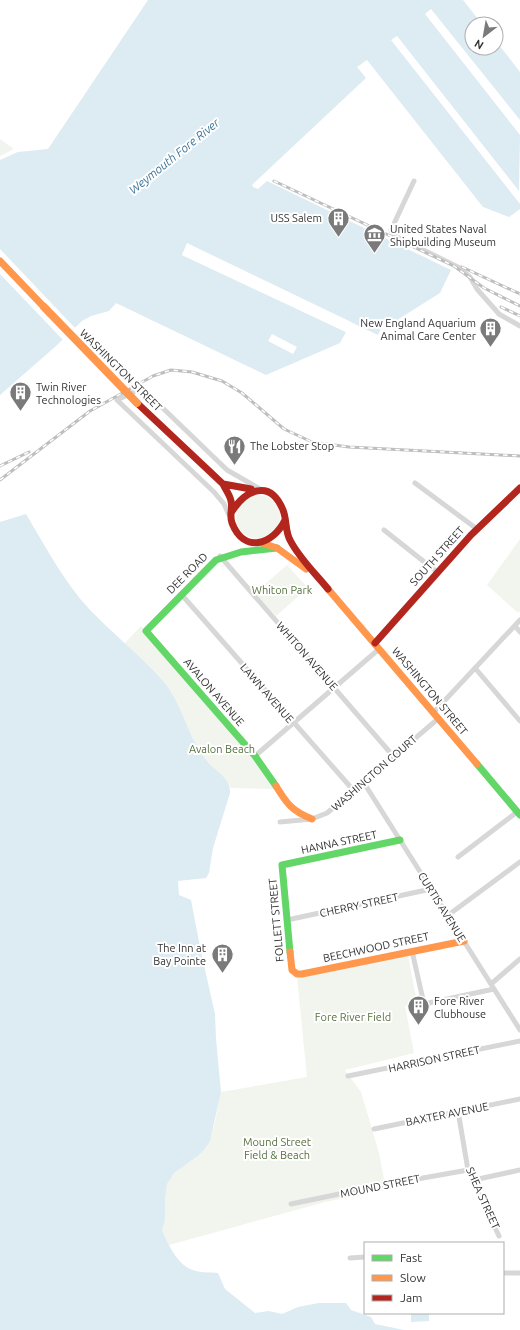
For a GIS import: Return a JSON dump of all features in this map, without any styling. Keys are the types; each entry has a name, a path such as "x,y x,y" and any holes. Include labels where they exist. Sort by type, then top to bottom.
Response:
{"main road":[{"name":"WASHINGTON STREET","path":"0,261 98,364 223,484 230,499 231,516"},
{"name":"WASHINGTON STREET","path":"223,484 240,489 259,490"},
{"name":"SOUTH STREET","path":"377,646 437,572 511,494 520,488"},
{"path":"259,490 276,498 284,512 284,520 274,537 259,543 248,541 241,536 234,527 231,516 243,495 259,490"},
{"name":"WASHINGTON STREET","path":"284,520 290,542 322,583 519,814"},
{"name":"WASHINGTON STREET","path":"259,543 277,548 292,558 322,583"},
{"name":"DEE ROAD","path":"146,632 181,594 220,556 277,548"},
{"name":"AVALON AVENUE","path":"146,632 255,756 287,804 298,813 312,819"},
{"name":"HANNA STREET","path":"282,866 400,840"},
{"name":"FOLLETT STREET","path":"282,866 290,966 294,973"},
{"name":"BEECHWOOD STREET","path":"294,973 302,974 464,941"}],"street":[{"path":"414,181 391,230 393,235 460,268 470,277 477,289 499,314 520,326"},
{"path":"231,516 224,504 214,492 117,400 142,388 227,470 259,490"},
{"path":"414,483 477,529"},
{"path":"384,530 437,572"},
{"name":"WHITON AVENUE","path":"220,556 394,757"},
{"name":"LAWN AVENUE","path":"181,594 354,791"},
{"name":"WASHINGTON COURT","path":"280,822 312,819 327,813 364,783 394,757 436,715 475,668 520,620"},
{"path":"514,626 520,632"},
{"path":"255,756 334,688 377,646"},
{"path":"475,668 520,721"},
{"name":"CURTIS AVENUE","path":"364,783 520,1030"},
{"path":"458,857 519,814"},
{"path":"448,916 520,862"},
{"name":"CHERRY STREET","path":"287,920 431,889"},
{"path":"412,951 424,1004 494,990"},
{"path":"490,984 520,959"},
{"path":"514,1021 520,1017"},
{"name":"HARRISON STREET","path":"348,1076 520,1041"},
{"name":"BAXTER AVENUE","path":"374,1129 520,1099"},
{"name":"SHEA STREET","path":"458,1111 468,1170 499,1236"},
{"name":"MOUND STREET","path":"291,1204 378,1186 468,1170"},
{"path":"474,1180 520,1170"},
{"path":"350,1258 364,1257"},
{"path":"504,1273 520,1273"}],"green space":[{"path":"0,139 14,149 0,156"},
{"path":"254,495 262,495 274,501 280,513 280,521 274,533 262,539 254,539 242,533 236,521 236,513 242,501"},
{"path":"520,539 520,611 518,613 487,585"},
{"name":"Whiton Park","path":"287,565 308,588 276,616 255,593"},
{"name":"Avalon Beach","path":"141,626 255,756 277,789 231,788 226,780 209,765 196,746 172,695 150,668 124,644"},
{"name":"Mound Street Field & Beach","path":"408,955 417,1003 405,1006 414,1053 345,1070 361,1092 379,1153 386,1190 325,1202 169,1245 162,1230 164,1219 164,1195 167,1184 174,1174 199,1155 207,1146 212,1132 221,1092 307,1077 297,977"}],"water":[{"name":"Weymouth Fore River","path":"148,0 463,0 476,16 464,16 464,50 431,9 425,14 520,135 519,191 397,36 391,40 520,204 520,209 509,217 483,207 367,60 357,67 366,78 252,185 258,189 267,181 451,270 440,293 389,325 383,323 378,335 187,244 182,255 346,332 340,343 266,375 116,303 109,311 91,316 82,321 0,395 0,160 18,152 48,149"},
{"path":"504,51 520,72 520,120 469,56 504,56"},
{"path":"26,514 55,564 72,588 90,610 154,671 169,689 200,751 206,760 222,775 230,787 230,793 213,848 209,873 206,878 178,881 179,895 191,900 215,1014 221,1092 210,1141 198,1156 174,1173 167,1184 165,1198 165,1220 162,1230 171,1249 184,1265 199,1272 218,1273 225,1289 255,1313 269,1311 282,1314 298,1307 319,1303 346,1303 351,1310 371,1317 375,1324 404,1330 0,1330 0,522"},
{"path":"411,1314 429,1314 429,1321 411,1322"}],"pier":[{"path":"187,243 351,322 350,324 188,246 185,254 347,331 346,332 182,255"},
{"path":"0,249 76,329 64,341 0,274"},
{"path":"272,334 297,347 293,354 268,341"}],"railway":[{"path":"274,181 454,266 484,288 520,306"},
{"path":"462,267 520,294"},
{"path":"501,307 520,316"},
{"path":"0,480 90,411 153,376 171,370 192,372 222,381 242,393 284,429 312,442 349,447 520,456"},
{"path":"0,466 29,452"}],"traffic: fast":[{"path":"276,786 255,756 146,631 216,560 241,552 277,548"},
{"path":"477,764 520,815"},
{"path":"290,952 282,865 400,840"}],"traffic: slow":[{"path":"0,261 44,307"},
{"path":"44,307 137,403"},
{"path":"262,543 277,548 306,569"},
{"path":"328,589 477,764"},
{"path":"276,786 283,798 295,810 312,819"},
{"path":"290,952 292,970 297,974 302,974 464,941"}],"traffic: jam":[{"path":"137,403 223,484 231,501 232,523 237,533 244,539 251,542 266,540 280,529 285,520"},
{"path":"223,484 251,489"},
{"path":"375,643 471,535 520,488"},
{"path":"231,513 243,498 250,494 257,491 265,491 271,494 278,500 283,510 287,533 294,547 328,589"}],"place":[{"name":"USS Salem","path":"338,238"},
{"name":"United States Naval Shipbuilding Museum","path":"374,254"},
{"name":"New England Aquarium Animal Care Center","path":"491,348"},
{"name":"Twin River Technologies","path":"20,412"},
{"name":"The Lobster Stop","path":"235,466"},
{"name":"The Inn at Bay Pointe","path":"222,974"},
{"name":"Fore River Clubhouse","path":"418,1026"}],"park label":[{"name":"Fore River Field","path":"353,1017"}]}
